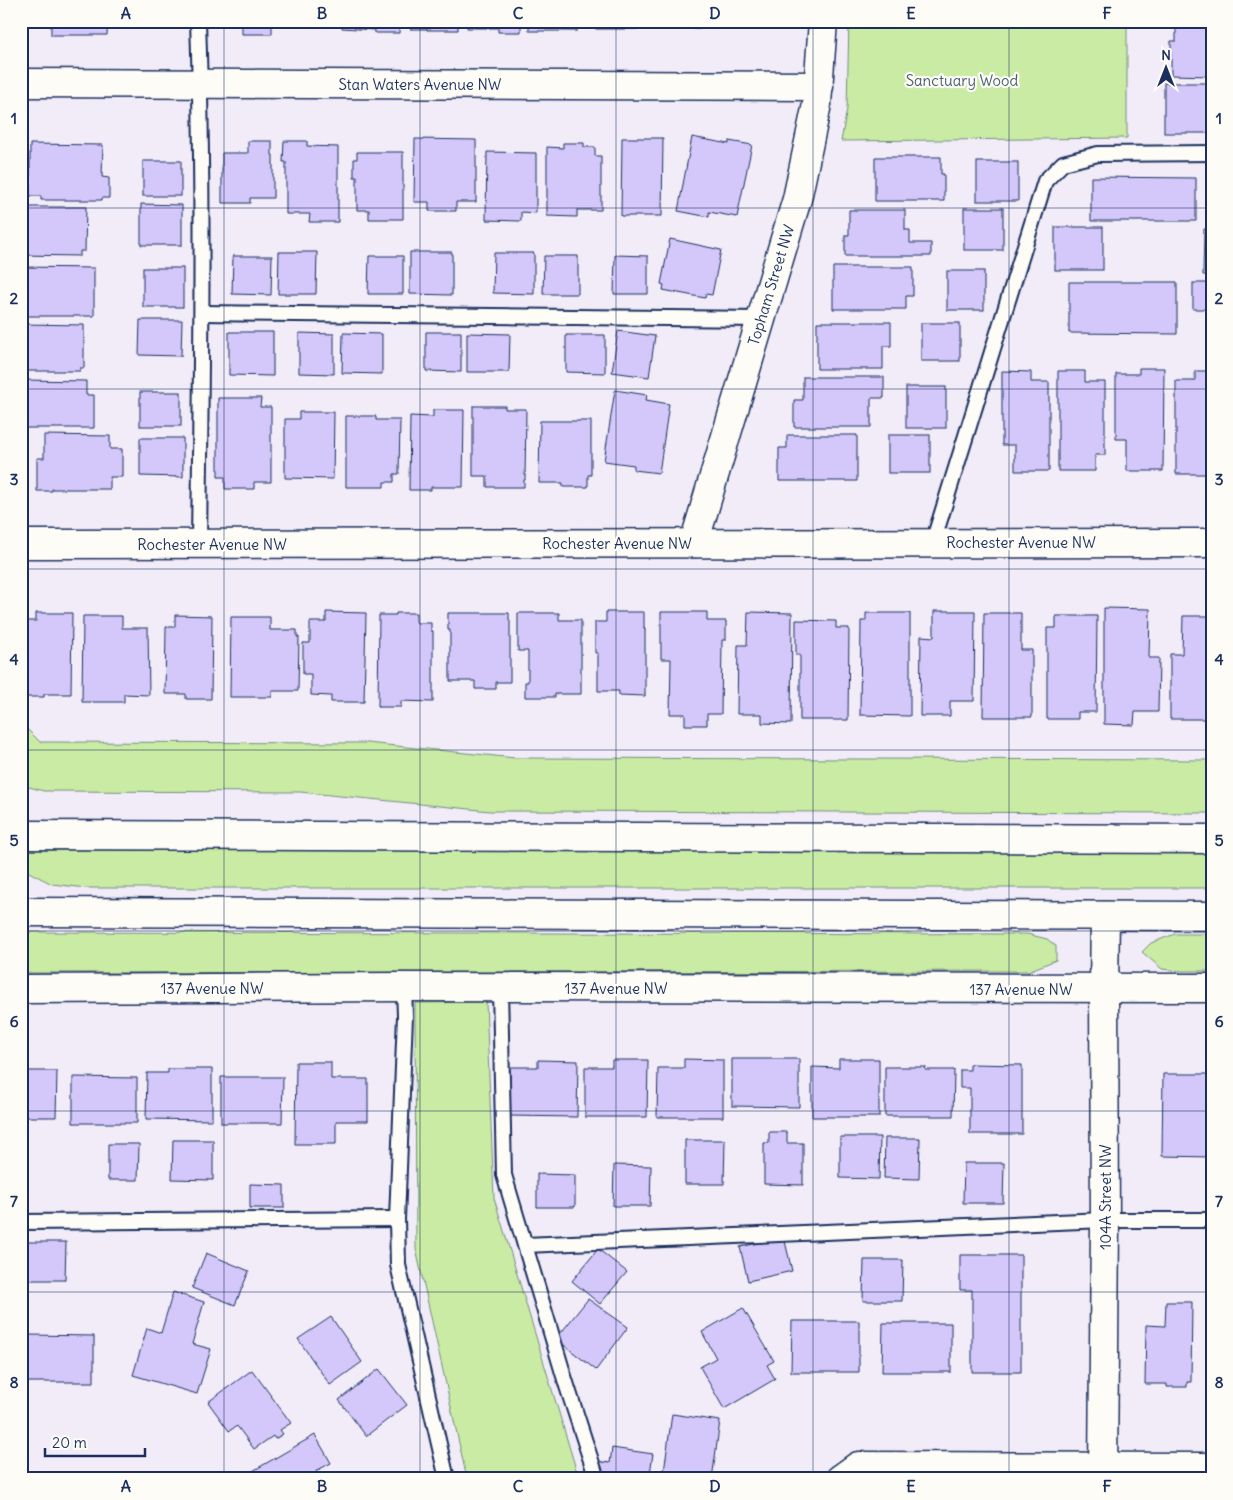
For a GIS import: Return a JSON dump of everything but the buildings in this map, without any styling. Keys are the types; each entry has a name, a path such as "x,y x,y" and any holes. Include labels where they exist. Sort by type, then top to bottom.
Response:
{"street":[{"name":"Topham Street NW","path":"694,543 797,199 817,104 823,21"},
{"name":"Stan Waters Avenue NW","path":"21,82 819,86"},
{"name":"Rochester Avenue NW","path":"21,544 1212,543"},
{"path":"21,835 1212,839"},
{"path":"21,912 1212,916"},
{"name":"104A Street NW","path":"1103,1473 1105,916"},
{"name":"137 Avenue NW","path":"21,989 404,987 1212,988"},
{"path":"840,1479 858,1466 1103,1473 1212,1467"}],"lane":[{"path":"198,21 202,313 199,544"},
{"path":"933,542 1045,181 1062,163 1098,154 1212,154"},
{"path":"202,313 761,319"},
{"path":"404,987 405,1016 397,1219 398,1265 447,1479"},
{"path":"500,988 504,1175 566,1383 597,1479"},
{"path":"21,1222 397,1219"},
{"path":"525,1244 1105,1220 1212,1220"}],"green space":[{"name":"Sanctuary Wood","path":"849,21 1127,21 1127,138 841,141 847,109"},
{"path":"21,723 40,742 367,743 515,758 1212,760 1212,813 490,811 300,792 44,791 21,785"},
{"path":"21,850 1212,852 1212,888 86,888 52,884 21,868"},
{"path":"21,932 1027,934 1047,939 1056,946 1056,960 1028,971 21,973"},
{"path":"1175,934 1212,934 1212,971 1162,969 1142,952 1151,943"},
{"path":"486,1002 494,1198 579,1479 467,1479 416,1249 415,1003"}]}
